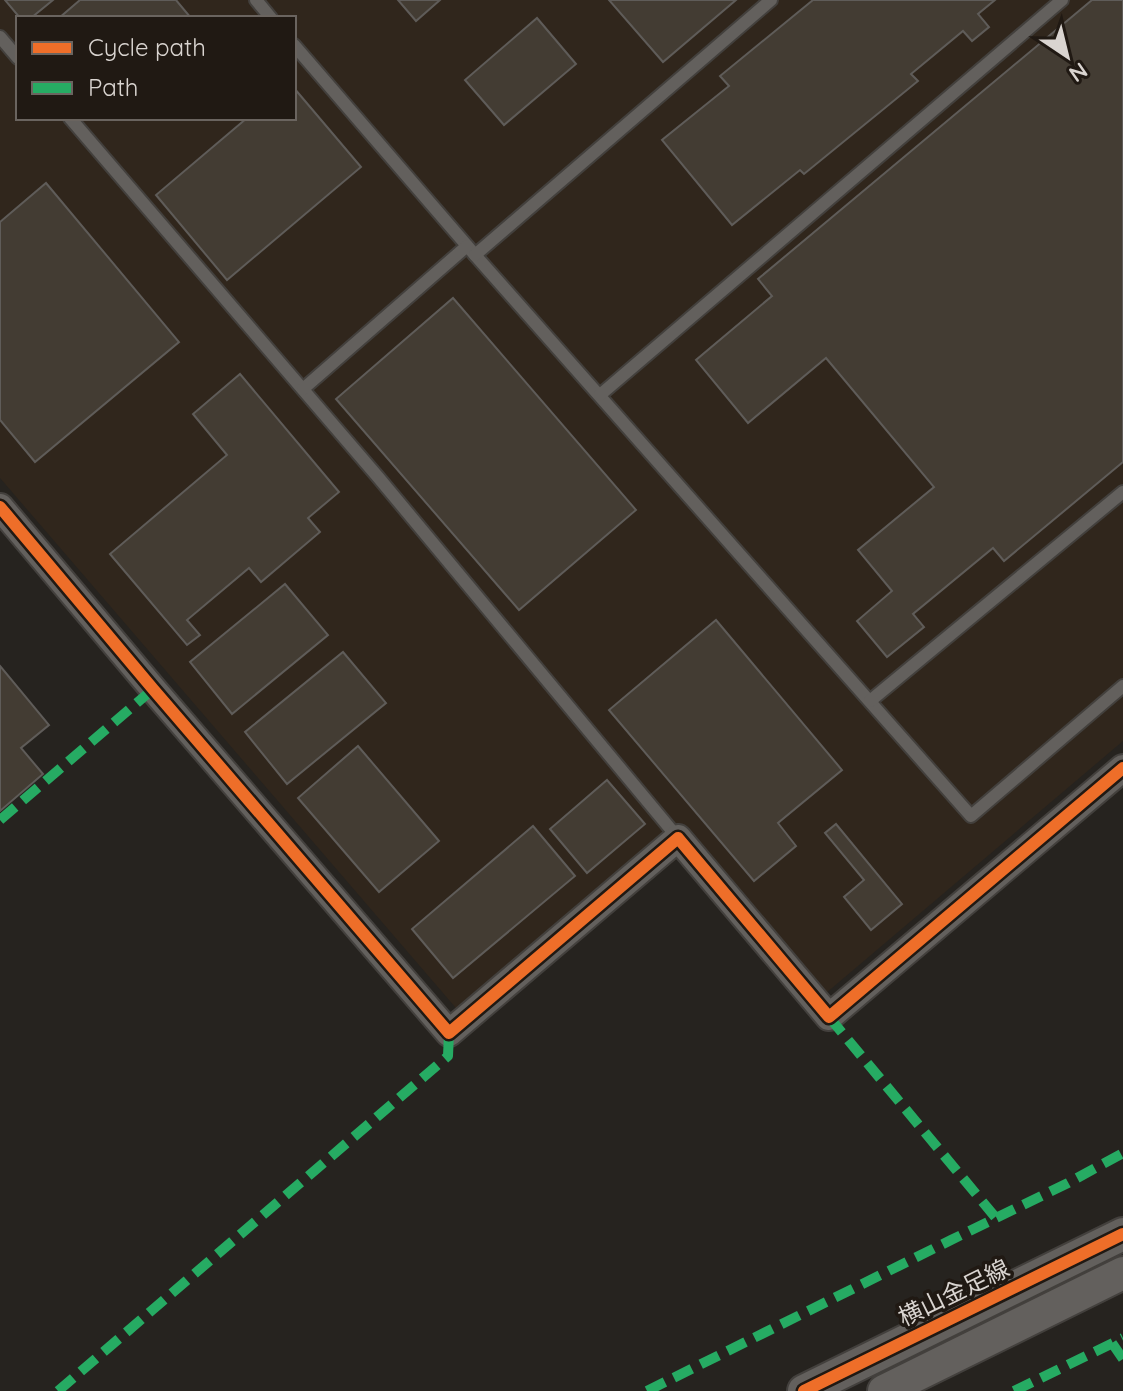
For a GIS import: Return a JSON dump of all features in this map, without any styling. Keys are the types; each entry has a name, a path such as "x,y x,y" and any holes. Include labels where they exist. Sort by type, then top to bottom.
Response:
{"street":[{"path":"0,507 449,1033 678,838 829,1017 1123,768"},
{"name":"横山金足線","path":"804,1391 1123,1234"},
{"path":"884,1391 1123,1273"}],"lane":[{"path":"256,0 269,16"},
{"path":"303,389 771,0"},
{"path":"600,395 1062,0"},
{"path":"0,37 16,56"},
{"path":"296,47 471,251 971,816 1123,686"},
{"path":"72,120 303,389 678,838"},
{"path":"870,701 1123,492"}],"shaded area":[{"path":"0,0 1123,0 1123,741 812,1005 680,856 474,1029 0,478"}],"building":[{"path":"5,0 53,0 33,16 18,16"},
{"path":"80,0 176,0 189,16 61,16"},
{"path":"398,0 440,0 416,21"},
{"path":"609,0 736,0 663,62"},
{"path":"813,0 995,0 978,14 989,27 972,41 963,31 911,74 918,81 804,174 800,170 732,225 662,140 729,86 720,76"},
{"path":"1092,0 1123,0 1123,462 1004,561 993,548 913,614 924,627 887,657 857,621 892,591 858,550 934,487 826,358 748,423 696,360 772,296 758,279"},
{"path":"537,18 576,64 504,125 465,80"},
{"path":"296,90 361,167 227,280 156,195 245,120 296,120"},
{"path":"46,183 179,342 35,462 0,420 0,222"},
{"path":"453,298 636,510 519,610 336,399"},
{"path":"240,374 339,492 308,518 320,532 261,582 249,568 187,620 200,635 187,645 110,554 227,455 193,414"},
{"path":"285,584 328,635 232,714 190,662"},
{"path":"716,620 842,770 778,823 796,846 754,881 609,710"},
{"path":"343,652 386,703 287,784 245,732"},
{"path":"0,666 49,725 21,748 43,774 0,811"},
{"path":"358,746 439,841 379,892 298,798"},
{"path":"607,780 645,824 587,873 550,829"},
{"path":"836,824 902,904 871,930 844,897 864,880 825,833"},
{"path":"533,826 575,876 453,978 412,929"}],"marked path":[{"path":"0,820 153,689"},
{"path":"829,1017 996,1218"},
{"path":"58,1391 448,1056 449,1033"},
{"path":"647,1391 1123,1153"},
{"path":"1014,1391 1123,1338"},
{"path":"1112,1343 1123,1359"}],"cycle path":[{"path":"0,507 449,1033 678,838 829,1017 1123,768"},
{"path":"804,1391 1123,1234"}]}
